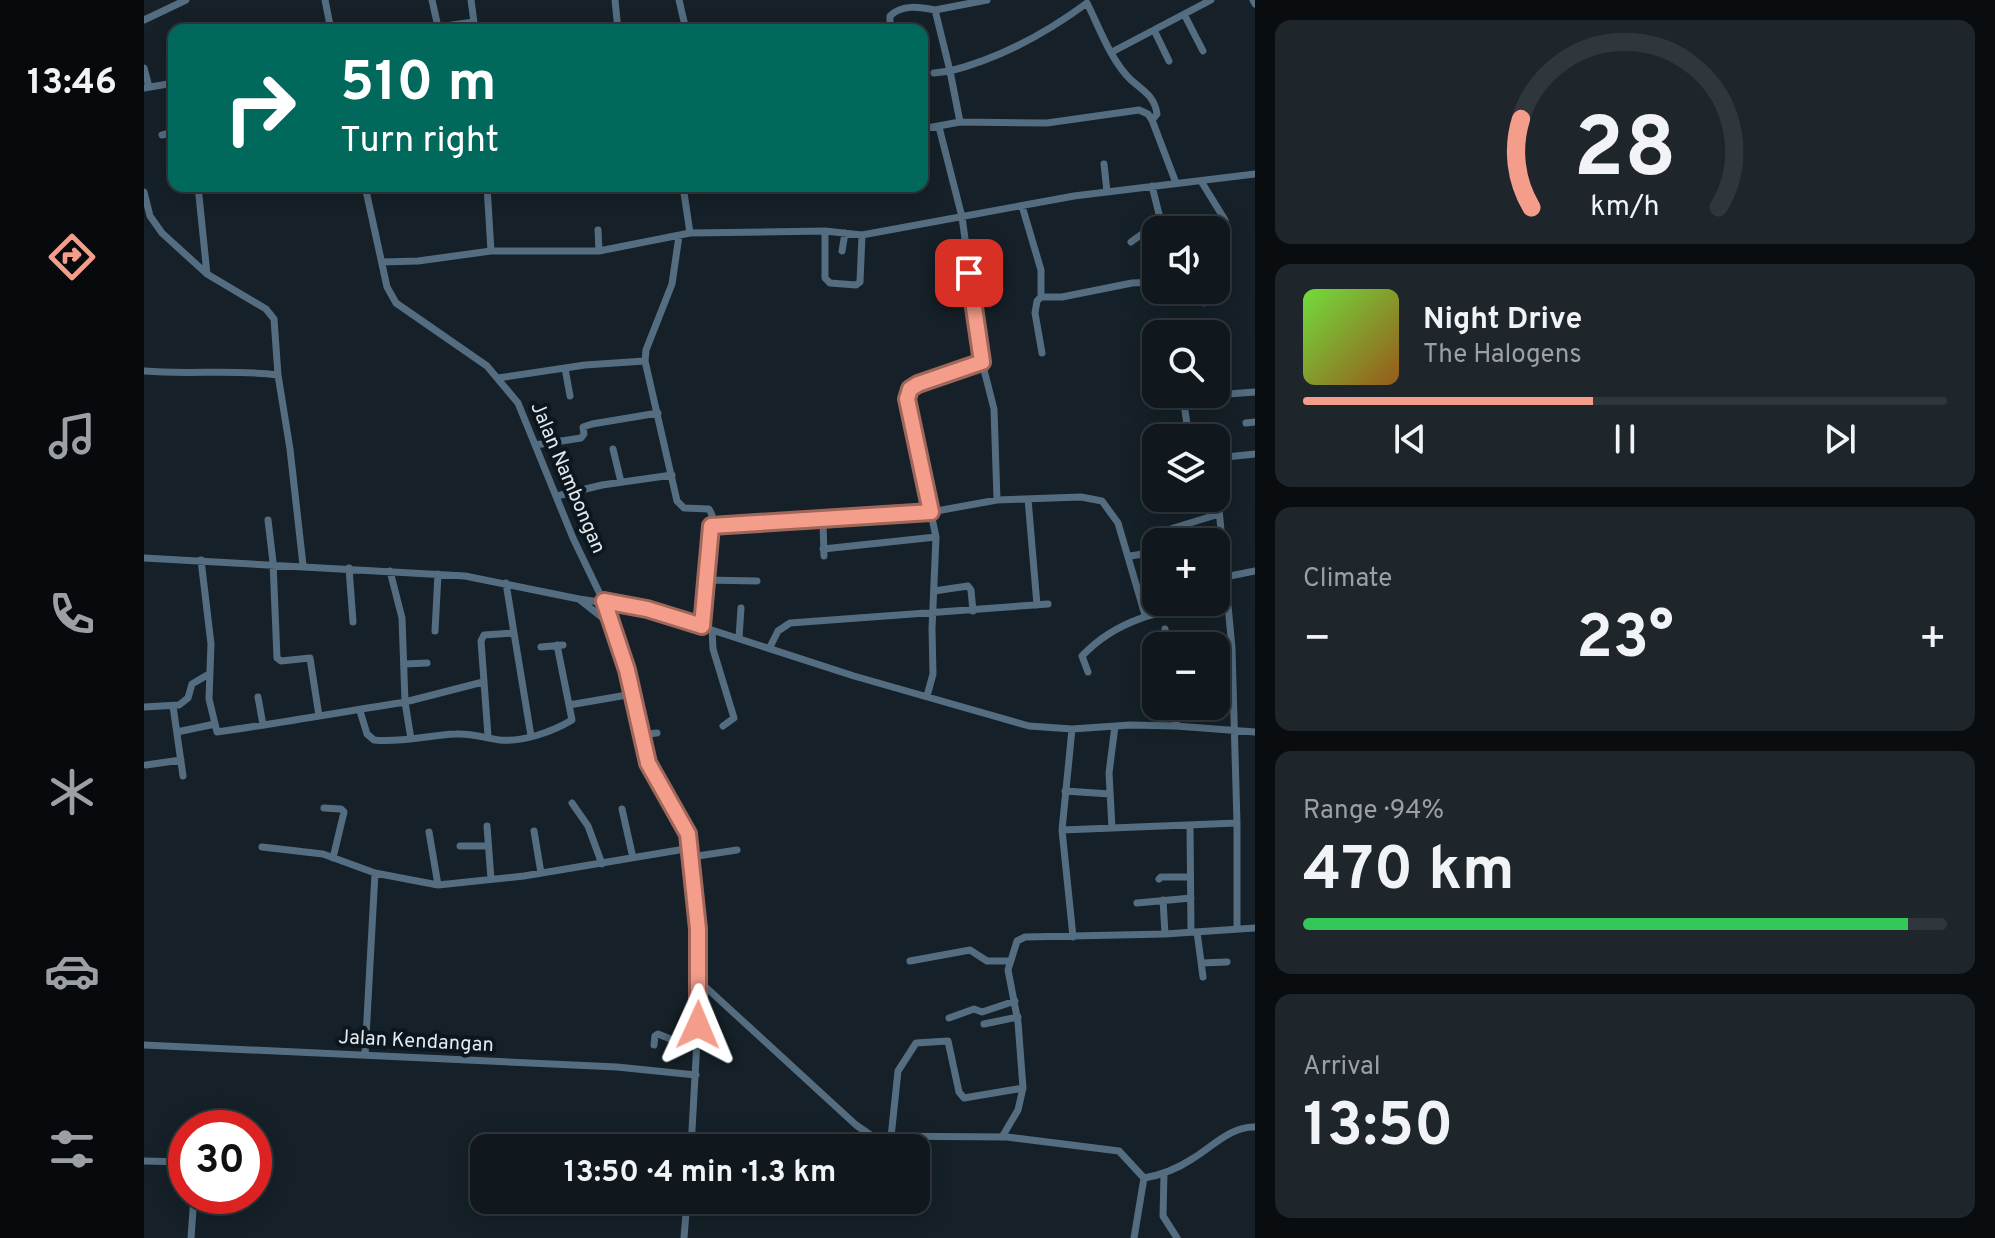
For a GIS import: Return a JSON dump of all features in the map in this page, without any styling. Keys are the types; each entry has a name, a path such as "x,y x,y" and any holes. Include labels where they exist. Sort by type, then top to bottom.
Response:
{"street":[{"path":"144,20 186,0"},
{"path":"325,0 330,24"},
{"path":"432,0 437,24"},
{"path":"471,0 474,24"},
{"path":"615,0 617,24"},
{"path":"679,0 685,24"},
{"path":"890,24 890,16 895,11 918,7 935,10 987,0"},
{"path":"1112,52 1211,0"},
{"path":"934,73 987,61 1059,24 1088,1 1127,76 1152,99 1157,111 1152,120"},
{"path":"935,10 960,122"},
{"path":"1184,14 1203,51"},
{"path":"1154,30 1169,61"},
{"path":"144,68 147,88 168,84"},
{"path":"928,128 960,122 1040,124 1139,110 1152,120 1176,183"},
{"path":"939,127 962,217 982,362 994,409 997,500"},
{"path":"162,135 168,134"},
{"path":"1104,164 1107,192"},
{"path":"382,262 418,261 491,251 599,251 690,233 825,231 862,235 1107,192 1255,174"},
{"path":"1201,181 1223,216"},
{"path":"1152,186 1160,216"},
{"path":"144,192 154,225 207,274 271,313 274,319 278,375 303,565"},
{"path":"199,192 207,274"},
{"name":"Jalan Nambongan","path":"366,192 387,287 402,309 476,357 518,403 604,601 633,694 640,735 654,777 683,823 691,852 698,929 699,981 692,1134"},
{"path":"487,192 491,251"},
{"path":"684,192 690,233"},
{"path":"1022,206 1041,270 1041,297 1035,313 1042,353"},
{"path":"598,230 599,251"},
{"path":"825,231 825,278 830,283 859,283 862,235"},
{"path":"842,251 845,233"},
{"path":"1131,242 1142,234"},
{"path":"679,236 672,284 646,350 645,361 679,504 684,508 709,509 712,515 702,626"},
{"path":"1041,297 1062,297 1142,283"},
{"path":"498,378 645,361"},
{"path":"926,694 933,674 936,537 908,394 918,384 982,362"},
{"path":"565,368 570,396"},
{"path":"144,371 177,374 236,371 278,375"},
{"path":"1187,424 1184,404 1187,397 1255,392"},
{"path":"535,445 581,438 583,427 592,424 658,413"},
{"path":"613,449 621,482"},
{"path":"1230,456 1255,454"},
{"path":"557,496 672,475"},
{"path":"711,526 931,512 997,500 1088,497 1102,501 1112,511 1130,556 1142,603"},
{"path":"1028,499 1037,605"},
{"path":"1174,528 1219,514 1220,528"},
{"path":"268,520 277,658 281,661 310,658 319,716"},
{"path":"823,521 824,553 936,537"},
{"path":"1130,556 1142,554"},
{"path":"144,558 438,574 506,583 579,599 647,609 854,676 926,694 1029,726 1072,729 1176,726 1255,732"},
{"path":"201,560 211,644 209,699 217,732 360,711 483,682"},
{"path":"349,568 353,622"},
{"path":"390,571 402,618 405,702 411,739"},
{"path":"1230,572 1255,571"},
{"path":"435,631 438,574"},
{"path":"706,580 757,581"},
{"path":"506,583 531,736"},
{"path":"934,591 969,587 973,611"},
{"path":"579,599 613,626"},
{"path":"770,647 775,634 787,623 1048,604"},
{"path":"739,638 741,608"},
{"path":"1088,672 1081,659 1085,652 1119,627 1143,616"},
{"path":"1228,616 1237,823 1237,929"},
{"path":"712,630 713,649 734,718 723,726"},
{"path":"488,736 482,636 514,633"},
{"path":"360,711 363,727 371,739 457,734 501,740 559,728 572,720 560,645 541,647"},
{"path":"405,664 427,663"},
{"path":"144,707 173,706 185,702 192,684 209,674"},
{"path":"569,705 633,694"},
{"path":"258,697 263,725"},
{"path":"173,706 183,776"},
{"path":"1176,720 1176,726"},
{"path":"177,732 215,724"},
{"path":"1112,828 1109,773 1115,726"},
{"path":"1072,729 1062,830 1073,937"},
{"path":"640,735 657,733"},
{"path":"146,765 181,760"},
{"path":"1065,791 1110,794"},
{"path":"572,803 588,826 602,864"},
{"path":"324,808 344,812 333,858"},
{"path":"622,809 633,858"},
{"path":"1062,830 1237,823"},
{"path":"1190,825 1191,898 1203,977"},
{"path":"487,826 491,879"},
{"path":"534,831 541,873"},
{"path":"429,832 438,885"},
{"path":"460,846 488,846"},
{"path":"262,847 323,854 375,873 438,885 633,858 737,850"},
{"path":"365,1055 375,873"},
{"path":"1159,879 1190,877"},
{"path":"1137,903 1191,898"},
{"path":"1163,900 1165,934"},
{"path":"1002,1137 1017,1114 1023,1088 1018,1017 1008,975 1015,946 1021,938 1255,928"},
{"path":"910,961 970,950 987,961 1010,961"},
{"path":"1202,963 1227,962"},
{"path":"699,981 856,1125 871,1134"},
{"path":"949,1018 974,1009 982,1012 1015,1001"},
{"path":"984,1024 1018,1017"},
{"path":"654,1045 658,1034 697,1046"},
{"path":"891,1134 898,1071 916,1043 948,1041 959,1092 964,1098 1023,1088"},
{"name":"Jalan Kendangan","path":"144,1045 617,1067 696,1075"},
{"path":"1144,1178 1164,1174 1191,1160 1236,1129 1255,1127"},
{"path":"930,1137 1002,1137 1116,1149 1144,1178 1134,1238"},
{"path":"144,1161 168,1162"},
{"path":"1164,1174 1163,1216 1177,1238"},
{"path":"191,1238 193,1214"},
{"path":"684,1238 686,1214"}],"route":[{"path":"698,1025 698,929 688,834 648,763 627,670 604,601 647,609 702,626 711,526 931,512 907,399 910,389 918,384 982,362 969,273"}]}
